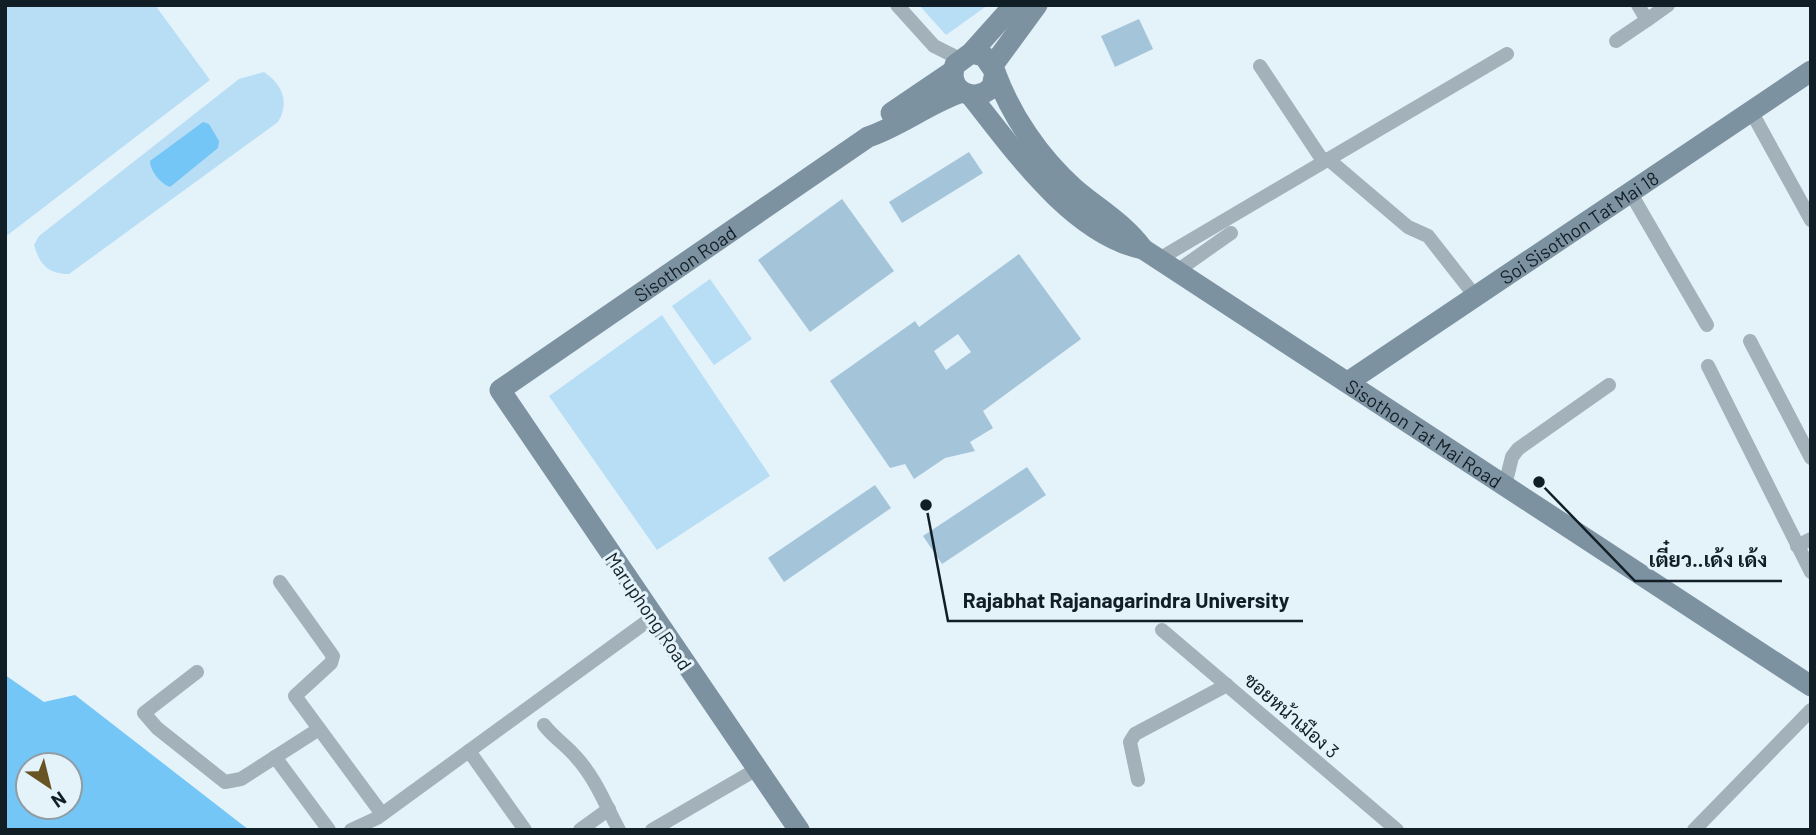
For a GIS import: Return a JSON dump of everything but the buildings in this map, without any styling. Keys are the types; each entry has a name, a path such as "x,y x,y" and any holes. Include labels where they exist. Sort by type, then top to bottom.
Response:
{"street":[{"path":"897,5 934,46 961,61 985,56 994,69"},
{"name":"Sisothon Road","path":"868,137 881,120 961,61 1014,5"},
{"path":"961,61 956,87 967,94 979,96 992,87 994,69 1037,5"},
{"path":"1639,5 1647,20"},
{"path":"1616,41 1668,5"},
{"path":"1151,254 1325,160 1507,54"},
{"path":"1260,66 1325,160 1408,227 1428,236 1475,296"},
{"name":"Sisothon Tat Mai Road","path":"994,69 1018,120 1044,155 1073,187 1131,233 1151,254"},
{"name":"Soi Sisothon Tat Mai 18","path":"1348,382 1811,71"},
{"name":"Sisothon Road","path":"500,390 868,137 888,130 944,98 967,94"},
{"name":"Sisothon Tat Mai Road","path":"967,94 1028,170 1053,193 1124,244 1151,254 1811,686"},
{"path":"1751,111 1811,219"},
{"path":"1630,192 1707,325"},
{"path":"1177,271 1231,233"},
{"path":"1750,341 1811,458"},
{"path":"1708,366 1811,572"},
{"path":"1505,485 1512,457 1518,449 1609,385"},
{"name":"Maruphong Road","path":"500,390 799,830"},
{"path":"1797,546 1811,539"},
{"path":"280,582 333,656 331,663 295,696 382,814"},
{"path":"351,830 382,814 653,617"},
{"name":"ซอยหน้าเมือง 3","path":"1162,630 1397,830"},
{"path":"197,672 145,710 147,719 225,782 241,779 318,729"},
{"path":"1138,780 1130,742 1135,734 1227,685"},
{"path":"1694,830 1811,710"},
{"path":"544,725 554,738 575,755 601,790 619,830"},
{"path":"469,751 524,830"},
{"path":"275,757 329,830"},
{"path":"652,830 757,768"},
{"path":"580,830 609,809"}],"shaded area":[{"path":"5,5 155,5 210,80 5,237"},
{"path":"919,5 988,5 946,35"},
{"path":"264,72 280,88 284,101 278,122 69,274 50,270 42,263 34,245 39,236 239,79"},
{"path":"710,279 752,339 714,365 672,306"},
{"path":"662,315 770,476 657,550 549,396"}],"water":[{"path":"203,122 209,124 219,141 218,148 170,187 154,173 150,161"},
{"path":"5,675 44,702 75,695 249,830 5,830"}],"place":[{"name":"เตี๋ยว..เด้ง เด้ง","path":"1539,482"},
{"name":"Rajabhat Rajanagarindra University","path":"926,505"}]}
